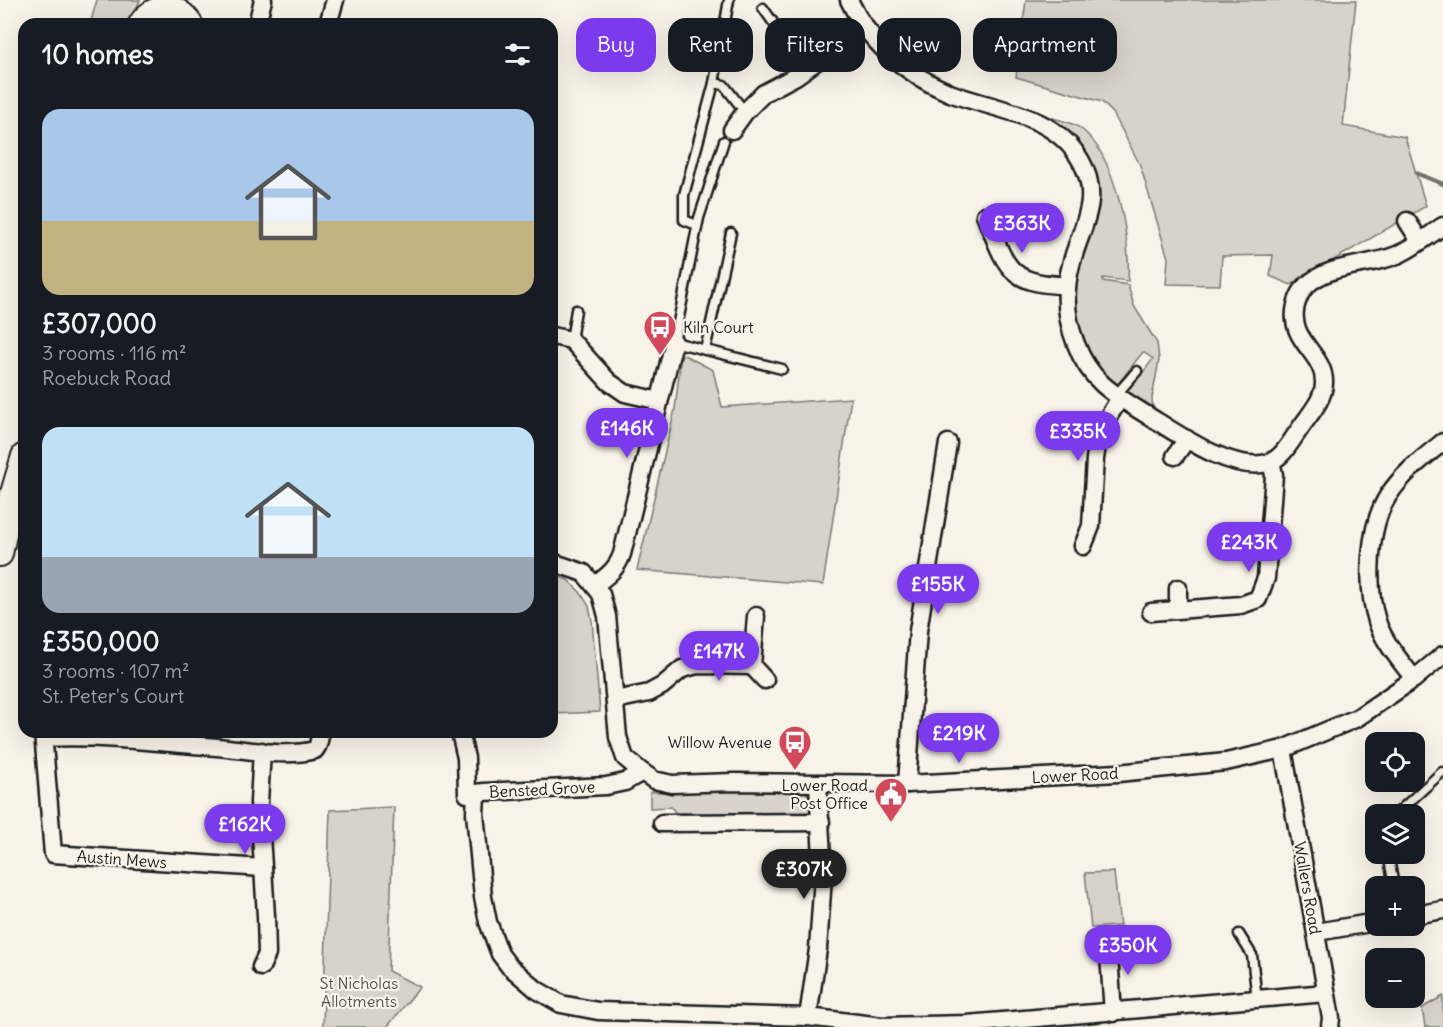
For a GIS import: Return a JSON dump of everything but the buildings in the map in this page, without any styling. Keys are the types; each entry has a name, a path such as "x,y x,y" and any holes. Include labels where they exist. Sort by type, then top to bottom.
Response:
{"main road":[{"path":"151,12 166,8 182,12"},
{"path":"0,554 18,476"}],"street":[{"path":"258,18 263,0"},
{"path":"330,18 335,0"},
{"path":"849,0 860,18"},
{"path":"865,27 891,57 920,78 952,93 1024,116 1053,130 1067,143 1081,161 1091,196 1089,214 1071,262 1067,285 1068,316 1075,343 1083,360 1092,375 1118,397 1187,440 1220,457 1258,464 1271,461 1284,452 1319,400 1325,386 1324,374 1298,332 1293,316 1298,298 1305,286 1335,270 1396,255 1443,226"},
{"path":"728,136 745,112 764,93 801,72"},
{"path":"985,215 1004,259 1021,279 1034,283 1067,285"},
{"path":"1407,221 1420,241"},
{"path":"993,233 1015,223"},
{"path":"558,337 571,340 609,382 625,393 658,401"},
{"path":"558,564 584,573 595,585 619,564 674,342"},
{"path":"1083,546 1097,530 1095,459 1099,432 1118,397"},
{"path":"1175,456 1187,440"},
{"path":"1414,679 1385,638 1377,621 1371,589 1371,561 1376,525 1387,498 1405,474 1443,441"},
{"path":"907,784 918,631 948,443"},
{"path":"1151,612 1241,605 1258,599 1266,578 1274,475 1271,461"},
{"name":"Lower Road","path":"595,585 601,594 607,616 618,737 626,758 654,780 672,784 734,782 907,784 1118,773 1226,762 1283,749 1357,718 1414,679 1443,655"},
{"path":"1178,588 1178,609"},
{"path":"752,666 756,616"},
{"path":"615,700 649,693 662,686 682,669 697,665 752,666 765,680"},
{"name":"Austin Mews","path":"43,738 53,854 263,868"},
{"path":"105,738 306,753 315,750 320,738"},
{"name":"Bensted Grove","path":"461,738 466,758 467,794 606,786 625,782 642,772"},
{"name":"Wallers Road","path":"1283,749 1317,932 1331,1018 1330,1027"},
{"path":"261,967 267,954 259,802 262,751"},
{"path":"808,1017 818,949 823,877 818,784"},
{"path":"476,795 475,813 483,897 488,922 500,954 509,966 537,990 561,1004 598,1011 808,1017 882,1026 967,1024 1326,993"},
{"path":"662,823 821,822"},
{"path":"1425,913 1443,910"},
{"path":"1317,932 1365,924"},
{"path":"1108,940 1113,1013"}],"lane":[{"path":"697,225 684,220 684,195 714,83 729,0"},
{"path":"763,8 770,18"},
{"path":"714,83 724,85 745,112"},
{"path":"728,136 697,225 674,342 782,369"},
{"path":"705,350 731,233"},
{"path":"571,340 576,310"},
{"path":"1118,397 1137,371"},
{"path":"1407,804 1442,772"},
{"path":"1239,934 1252,955 1257,1000"}],"green space":[{"path":"97,0 140,0 132,18 92,18"},
{"path":"1026,0 1356,0 1343,126 1405,137 1426,206 1291,285 1270,276 1273,255 1222,256 1220,285 1166,284 1168,258 1140,165 1113,113 1102,102 1016,77 1017,72 1117,72 1117,18 1024,18"},
{"path":"1036,114 1064,121 1080,128 1093,140 1112,177 1124,221 1128,281 1103,278 1103,281 1128,285 1134,306 1157,343 1159,360 1152,398 1153,411 1126,395 1126,390 1153,359 1143,352 1117,385 1110,385 1081,343 1072,291 1082,253 1094,222 1095,184"},
{"path":"684,355 713,370 722,407 851,398 823,585 637,570 675,409 681,356"},
{"path":"558,576 568,580 589,606 600,712 558,714"},
{"path":"800,789 812,800 811,808 806,815 679,817 671,807 650,808 650,792"},
{"name":"St Nicholas Allotments","path":"394,807 388,971 420,987 387,1027 323,1027 330,810"},
{"path":"1114,872 1120,926 1091,928 1085,873"},
{"path":"1443,996 1443,1027 1425,1027 1422,1008"}],"waterway":[{"path":"1416,173 1443,184"}],"place":[{"name":"Kiln Court","path":"660,356"},
{"name":"Willow Avenue","path":"795,771"},
{"name":"Lower Road Post Office","path":"891,823"}]}
